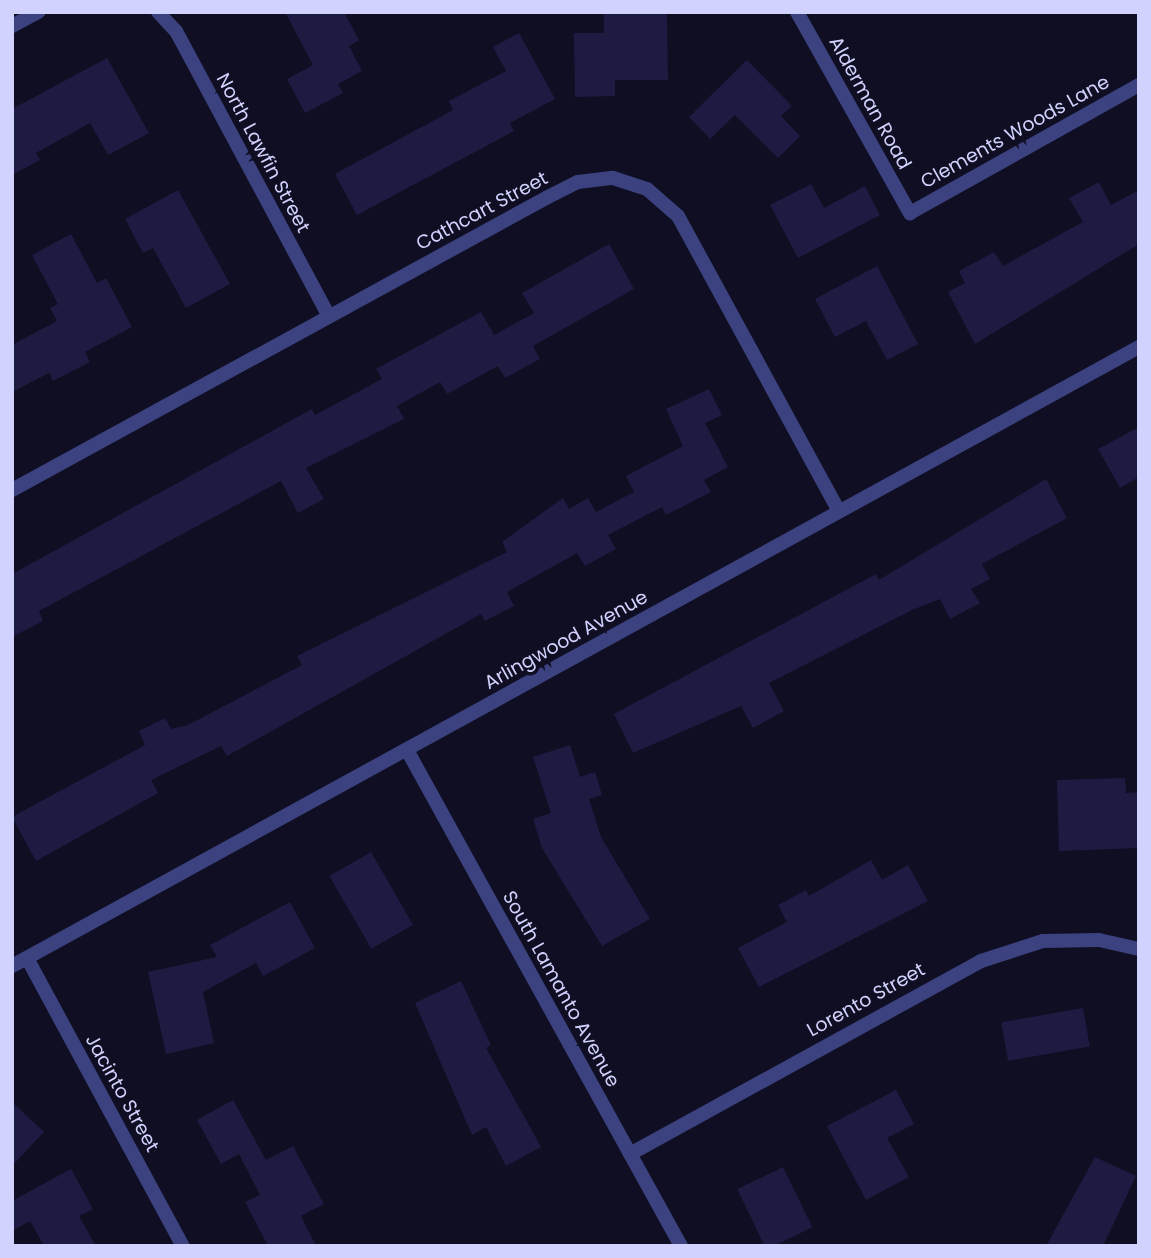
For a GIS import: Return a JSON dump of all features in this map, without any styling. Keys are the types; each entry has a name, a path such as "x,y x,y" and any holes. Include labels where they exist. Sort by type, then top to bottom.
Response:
{"street":[{"path":"12,26 38,12"},
{"name":"North Lawfin Street","path":"158,12 176,32 329,316"},
{"name":"Alderman Road","path":"797,12 909,213"},
{"name":"Clements Woods Lane","path":"909,213 1139,85"},
{"name":"Cathcart Street","path":"12,490 578,182 612,178 647,189 678,216 839,511"},
{"name":"Arlingwood Avenue","path":"12,966 1139,347"},
{"name":"South Lamanto Avenue","path":"407,750 681,1246"},
{"name":"Lorento Street","path":"630,1154 981,961 1043,941 1100,940 1139,950"},
{"name":"Jacinto Street","path":"27,958 183,1246"}],"building":[{"path":"285,12 344,12 359,40 349,46 362,71 338,84 343,93 305,113 287,79 313,65"},
{"path":"604,12 667,12 668,80 615,80 615,96 575,97 574,33 604,33"},
{"path":"519,33 555,99 510,123 514,131 357,215 335,174 453,110 449,101 506,71 493,47"},
{"path":"107,58 149,133 108,155 90,123 36,153 40,160 12,175 12,109"},
{"path":"747,60 792,106 781,116 800,136 778,158 735,115 710,139 689,117"},
{"path":"1099,182 1111,205 1139,190 1139,244 975,344 948,292 965,283 959,271 994,252 1003,266 1083,222 1069,198"},
{"path":"811,184 824,208 865,186 880,215 798,258 770,205"},
{"path":"178,190 230,284 186,308 153,248 143,253 125,219"},
{"path":"71,234 97,283 106,278 132,327 85,352 90,362 53,381 49,373 12,392 12,345 57,321 50,308 58,304 32,255"},
{"path":"609,244 634,289 533,346 540,359 505,378 498,366 447,394 440,382 397,406 404,419 306,468 324,499 298,513 281,481 39,611 43,621 12,637 12,574 312,409 315,415 382,379 376,369 481,312 494,335 534,313 522,293"},
{"path":"877,266 918,344 887,360 866,321 835,337 815,299"},
{"path":"709,389 722,415 705,423 728,467 704,480 711,492 666,515 662,507 608,535 616,549 585,566 577,553 507,592 514,606 485,621 481,614 227,756 221,746 151,780 158,793 36,861 12,817 145,745 139,731 165,718 171,729 188,725 302,665 297,656 507,552 502,542 563,498 569,509 588,498 596,512 634,492 626,476 683,446 666,409"},
{"path":"1139,427 1139,477 1120,488 1098,449"},
{"path":"1046,479 1067,518 982,564 990,579 971,589 980,603 950,619 940,599 912,610 769,683 784,711 753,728 741,706 633,753 614,714 876,574 879,580"},
{"path":"570,745 580,777 595,772 602,795 589,799 601,837 650,919 602,946 542,848 533,819 551,813 533,757"},
{"path":"1125,778 1126,793 1139,792 1139,848 1059,851 1057,780"},
{"path":"371,852 413,925 371,949 329,876"},
{"path":"871,860 882,880 908,865 928,901 759,987 738,948 787,922 778,905 806,890 809,896"},
{"path":"290,902 315,948 263,976 256,963 203,992 214,1043 166,1054 148,972 217,957 210,945"},
{"path":"461,981 491,1045 486,1048 541,1147 506,1166 486,1127 472,1135 415,1003"},
{"path":"1083,1008 1090,1046 1008,1061 1001,1022"},
{"path":"896,1090 914,1124 887,1138 909,1177 866,1200 827,1126"},
{"path":"233,1100 266,1160 293,1146 324,1204 301,1216 316,1246 268,1246 245,1202 260,1195 239,1154 221,1164 197,1120"},
{"path":"12,1102 44,1132 12,1166"},
{"path":"1095,1157 1136,1176 1103,1246 1046,1246"},
{"path":"783,1167 812,1227 774,1246 765,1246 737,1189"},
{"path":"71,1169 93,1209 79,1216 96,1246 44,1246 30,1221 12,1231 12,1201"}]}
